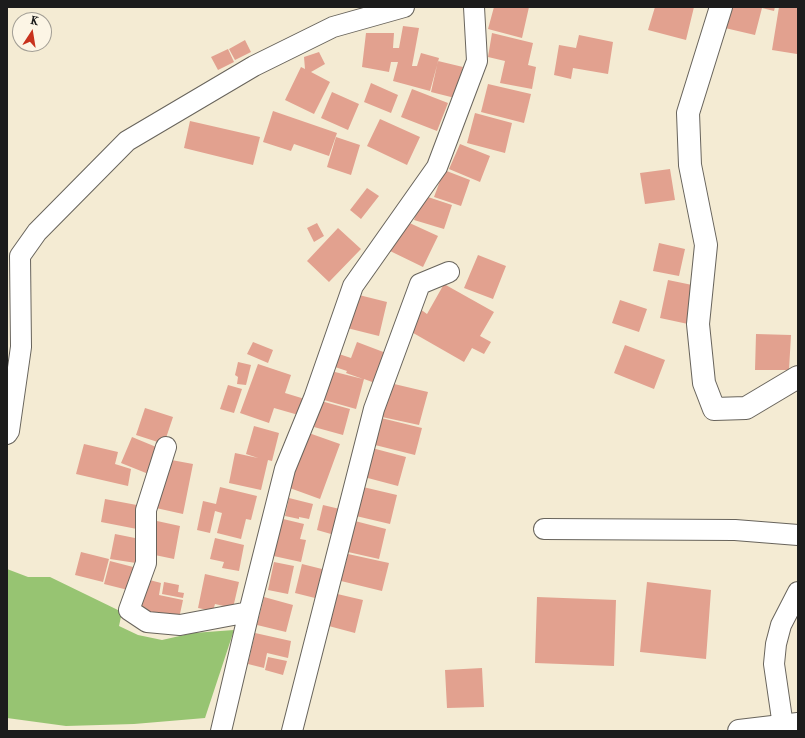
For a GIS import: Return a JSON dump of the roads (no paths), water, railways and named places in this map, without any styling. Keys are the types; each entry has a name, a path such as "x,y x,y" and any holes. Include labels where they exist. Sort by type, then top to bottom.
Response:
{"street":[{"path":"7,434 9,431 21,347 20,256 37,232 127,141 254,66 333,27 404,7"},
{"path":"221,731 285,469 314,398 353,286 436,167 477,61 474,7"},
{"path":"721,7 688,113 690,166 706,245 698,324 704,382 714,409 746,408 798,377"},
{"path":"292,731 374,408 420,284 448,272"},
{"path":"166,447 146,510 146,563 129,610 147,622 180,625 249,612"},
{"path":"544,529 735,530 798,535"},
{"path":"739,731 790,725 774,664 776,644 781,624 798,592"}]}
